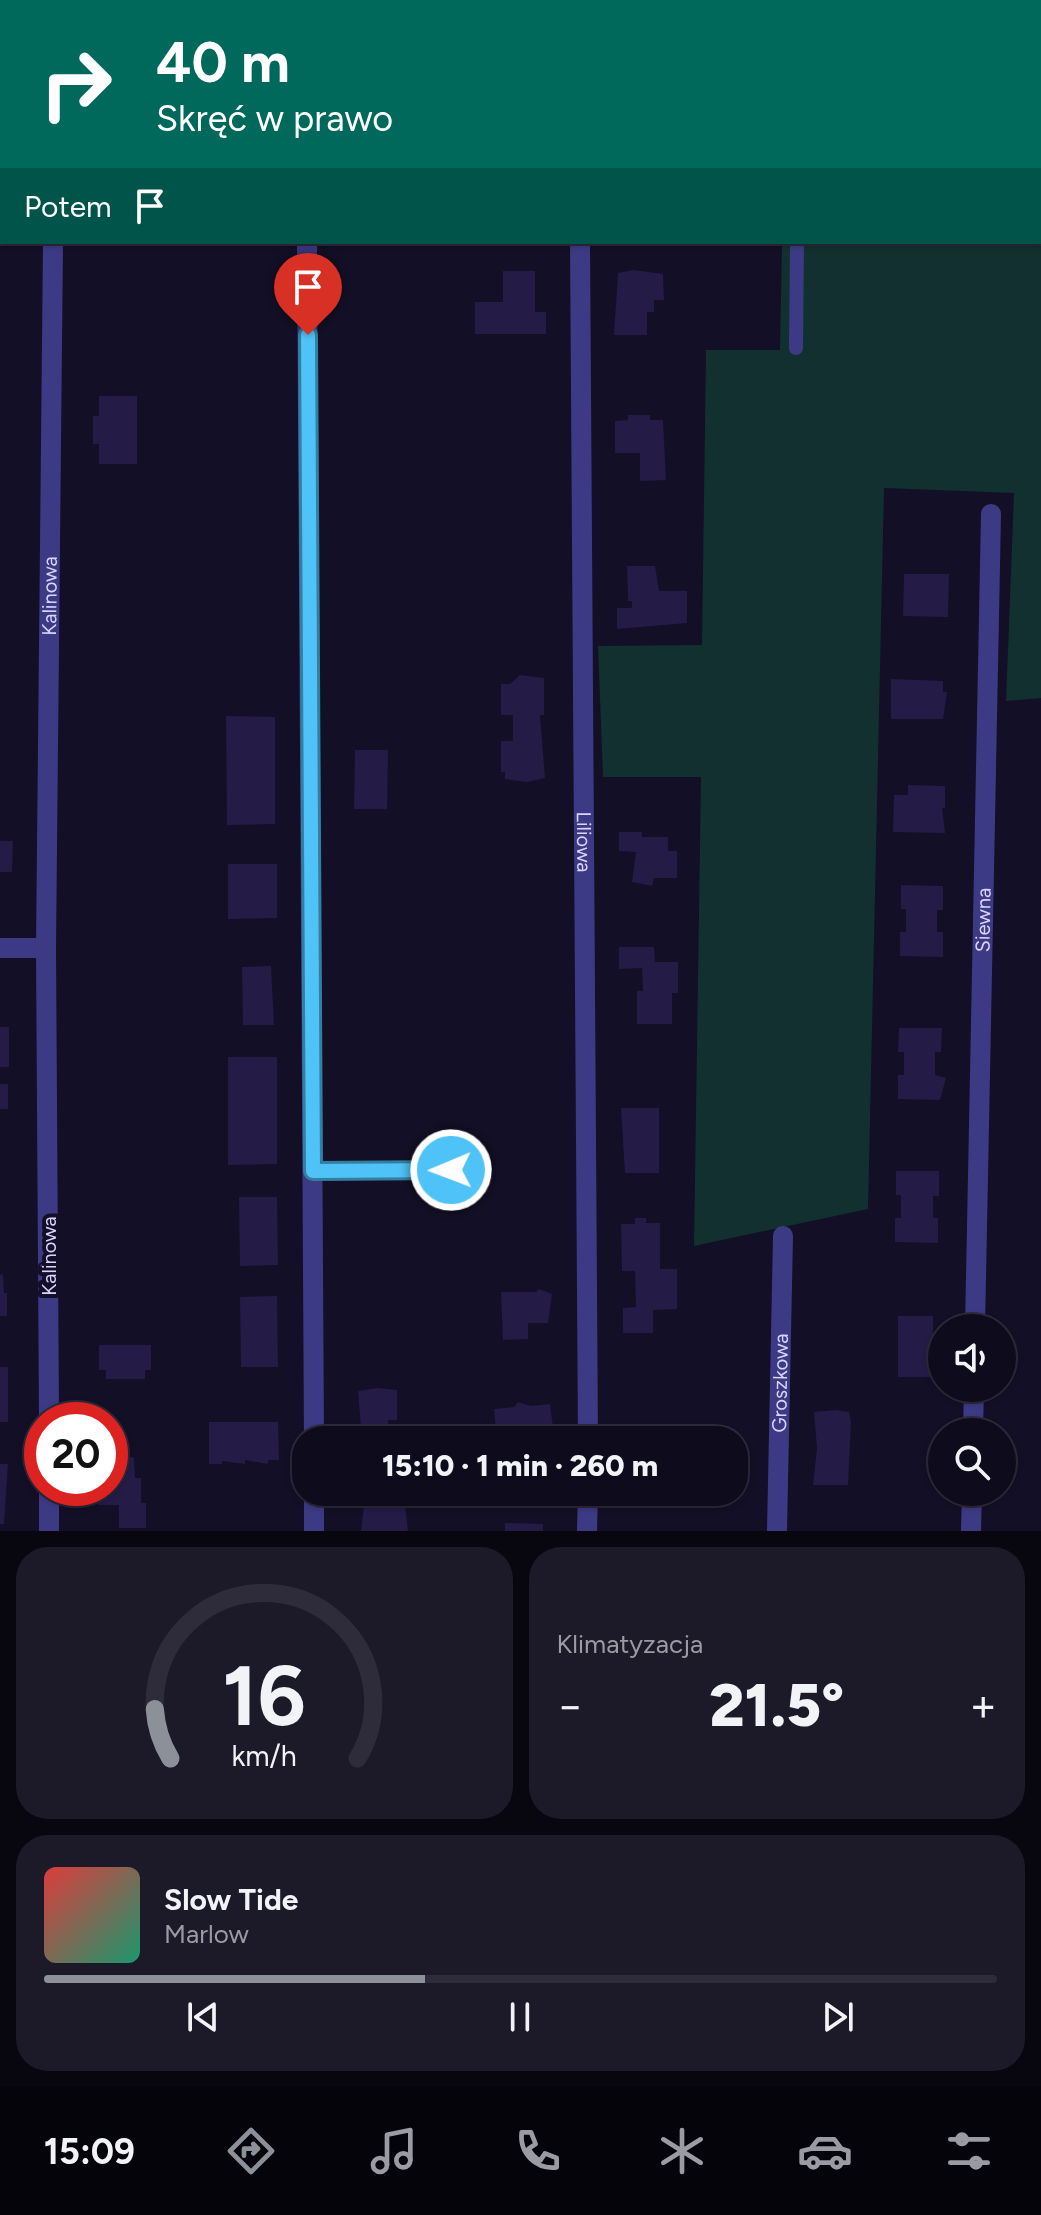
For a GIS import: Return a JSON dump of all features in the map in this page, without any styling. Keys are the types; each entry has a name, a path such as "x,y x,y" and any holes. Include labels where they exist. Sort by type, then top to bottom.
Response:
{"street":[{"name":"Kalinowa","path":"49,1402 46,948 53,244"},
{"path":"307,244 314,1426"},
{"name":"Liliowa","path":"580,244 588,1426"},
{"name":"Siewna","path":"975,1314 991,514"},
{"path":"0,948 46,948"},
{"name":"Groszkowa","path":"777,1531 783,1236"},
{"path":"49,1506 49,1531"},
{"path":"314,1506 314,1531"},
{"path":"587,1531 588,1506"},
{"path":"971,1531 972,1506"}],"lane":[{"path":"796,348 797,244"},
{"path":"313,1171 451,1170"}],"green space":[{"path":"782,244 1041,244 1041,698 1006,701 1014,493 884,488 868,1209 694,1246 701,777 603,777 598,646 702,645 706,350 780,350"}],"building":[{"path":"633,270 663,274 664,300 654,300 654,312 647,312 647,335 614,335 618,273"},
{"path":"503,271 535,271 535,312 546,312 546,334 475,334 475,302 503,302"},
{"path":"99,396 137,396 137,464 99,464 99,444 93,444 93,416 99,416"},
{"path":"628,415 650,415 650,420 663,420 666,480 640,481 640,453 615,453 615,421 628,420"},
{"path":"627,566 655,566 659,591 687,591 687,623 617,629 617,608 632,608 632,601 628,601"},
{"path":"904,574 949,574 948,617 903,616"},
{"path":"520,675 544,678 544,715 540,715 545,778 527,782 505,779 505,772 501,772 501,741 513,741 513,715 501,715 501,684 510,684"},
{"path":"891,679 943,681 943,692 947,692 943,719 891,719"},
{"path":"226,716 275,717 275,824 227,825"},
{"path":"355,750 388,750 387,809 354,809"},
{"path":"908,785 945,786 945,808 942,808 945,833 893,832 894,795 908,795"},
{"path":"619,832 642,832 642,837 668,837 668,851 677,851 677,878 654,878 652,886 632,882 636,852 619,851"},
{"path":"0,841 13,841 12,872 0,872"},
{"path":"228,864 277,864 277,918 228,919"},
{"path":"901,885 943,886 943,910 937,910 937,932 943,932 943,957 900,956 900,932 906,932 906,909 901,909"},
{"path":"619,947 654,947 655,962 678,962 678,993 672,993 672,1024 637,1024 637,991 643,991 642,968 619,969"},
{"path":"271,966 274,1025 243,1025 242,967"},
{"path":"0,1027 9,1027 9,1067 0,1067"},
{"path":"899,1028 942,1028 941,1052 935,1052 935,1075 946,1078 940,1100 898,1099 898,1075 904,1075 904,1052 898,1052"},
{"path":"228,1057 277,1057 277,1164 228,1165"},
{"path":"0,1084 8,1084 8,1109 0,1109"},
{"path":"621,1108 659,1108 659,1173 625,1173"},
{"path":"896,1171 939,1171 939,1196 933,1196 933,1218 938,1218 938,1243 895,1242 895,1218 901,1218 901,1195 896,1195"},
{"path":"239,1197 277,1197 278,1265 240,1266"},
{"path":"635,1218 646,1218 646,1223 660,1223 660,1269 677,1269 677,1309 653,1310 653,1333 623,1333 623,1308 636,1307 635,1271 622,1271 621,1224 635,1224"},
{"path":"3,1274 7,1316 0,1316 0,1275"},
{"path":"539,1289 552,1294 548,1323 528,1323 528,1339 503,1340 501,1292 536,1292"},
{"path":"277,1296 278,1367 241,1367 240,1297"},
{"path":"898,1316 928,1316 928,1377 898,1377"},
{"path":"99,1345 151,1345 151,1370 145,1370 145,1379 106,1379 106,1370 99,1370"},
{"path":"0,1367 8,1367 8,1422 0,1422"},
{"path":"378,1388 397,1390 397,1420 388,1420 388,1426 361,1426 358,1391"},
{"path":"518,1402 531,1406 550,1404 553,1426 496,1426 494,1409 514,1407"},
{"path":"814,1412 849,1412 851,1422 848,1485 813,1485 817,1448"},
{"path":"209,1422 278,1422 279,1460 268,1460 268,1464 245,1460 245,1464 222,1461 222,1464 209,1464"},
{"path":"128,1457 134,1457 135,1478 141,1478 141,1503 146,1503 146,1528 119,1528 119,1506 128,1506"},
{"path":"0,1464 8,1464 4,1524 0,1524"},
{"path":"364,1506 405,1506 408,1531 361,1531"},
{"path":"505,1523 543,1524 543,1531 505,1531"}],"route":[{"path":"308,335 313,1171 451,1170"}]}
